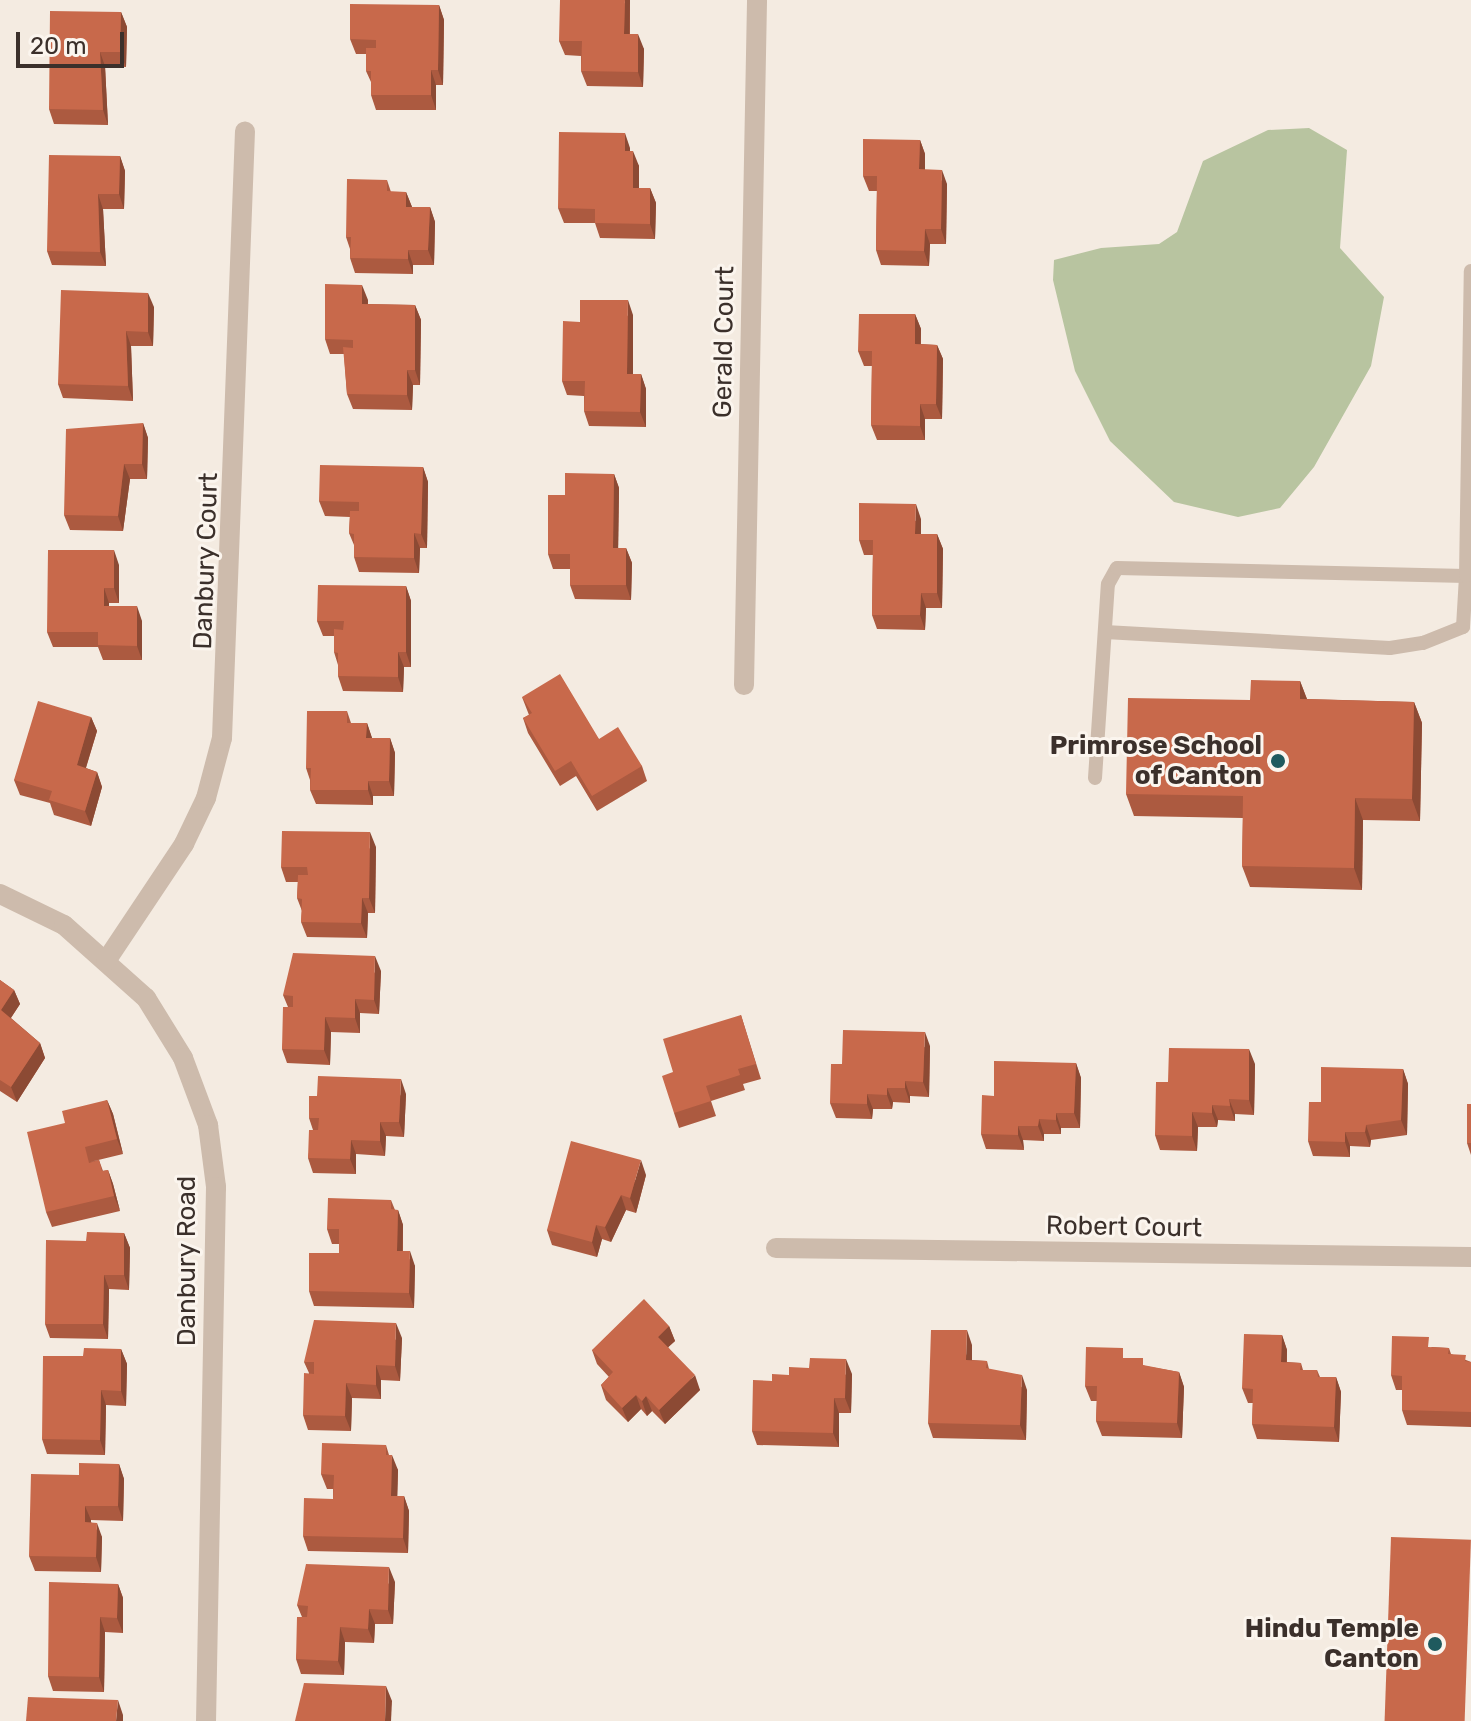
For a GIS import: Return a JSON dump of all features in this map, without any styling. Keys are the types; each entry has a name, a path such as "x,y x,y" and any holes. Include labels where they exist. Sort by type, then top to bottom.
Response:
{"street":[{"name":"Gerald Court","path":"744,685 757,0"},
{"name":"Danbury Court","path":"106,961 184,844 206,798 222,738 245,131"},
{"name":"Danbury Road","path":"0,894 64,925 146,998 183,1058 208,1125 216,1187 206,1721"},
{"name":"Robert Court","path":"776,1248 1471,1257"}],"lane":[{"path":"1105,632 1390,648 1412,645 1463,627 1471,271"},
{"path":"1095,778 1108,584 1117,568 1466,576"}],"green space":[{"path":"1309,128 1347,150 1340,248 1384,297 1371,366 1314,467 1280,508 1238,517 1174,502 1110,441 1075,371 1053,280 1054,260 1101,248 1159,244 1177,232 1203,161 1268,130"}],"building":[{"path":"560,0 625,0 624,34 638,34 638,72 581,71 582,41 559,41"},
{"path":"350,4 439,5 438,70 431,70 431,95 371,95 371,71 366,71 366,48 376,48 376,40 350,39"},
{"path":"50,11 121,12 120,52 100,52 103,110 49,109"},
{"path":"559,132 625,133 625,151 633,151 633,188 650,188 650,224 595,223 595,209 558,208"},
{"path":"863,139 920,140 919,169 942,170 941,229 925,229 924,251 876,250 877,176 863,176"},
{"path":"49,155 120,156 119,194 98,194 100,252 47,251"},
{"path":"347,179 387,180 387,191 406,192 406,207 430,207 428,250 408,250 408,259 350,258 351,237 346,237"},
{"path":"325,284 362,285 362,304 415,305 415,370 407,370 407,395 347,394 343,347 353,348 353,340 325,339"},
{"path":"61,290 148,293 148,332 126,331 128,386 58,384"},
{"path":"580,300 628,300 627,374 641,374 640,412 584,411 585,381 562,381 563,321 580,322"},
{"path":"859,314 915,314 915,344 937,345 936,404 920,404 920,426 871,425 872,351 858,351"},
{"path":"143,423 142,464 124,464 118,516 64,515 66,429"},
{"path":"320,465 423,467 421,534 414,533 414,558 354,557 354,534 349,533 350,511 359,511 359,502 319,501"},
{"path":"565,473 614,474 613,548 626,548 626,585 570,585 570,554 548,554 548,495 565,495"},
{"path":"859,503 916,504 915,534 937,534 937,593 921,593 920,615 872,615 873,540 859,540"},
{"path":"48,550 114,550 114,588 104,588 104,606 137,606 137,646 98,645 98,632 47,632"},
{"path":"318,585 406,586 406,652 398,652 398,677 338,676 334,629 343,630 344,621 317,621"},
{"path":"560,674 599,739 618,727 642,766 592,796 571,761 555,771 523,718 532,713 522,697"},
{"name":"Primrose School of Canton","path":"1251,680 1300,681 1300,699 1414,702 1412,799 1355,798 1354,868 1242,866 1243,796 1126,794 1128,698 1250,700"},
{"path":"38,701 91,717 77,765 97,772 85,811 49,800 52,791 14,780"},
{"path":"307,711 347,711 347,723 367,723 366,738 390,738 389,781 368,781 368,790 310,790 311,768 306,768"},
{"path":"282,831 370,832 369,898 362,898 361,923 301,922 302,899 297,898 298,875 308,875 307,867 281,867"},
{"path":"293,953 375,956 374,1000 355,999 355,1018 325,1017 324,1050 282,1049 283,1007 293,1007 293,996 283,995"},
{"path":"0,980 14,990 1,1010 40,1043 11,1087 0,1080"},
{"path":"741,1015 756,1064 738,1069 740,1075 706,1086 711,1101 674,1113 662,1076 673,1072 663,1039"},
{"path":"843,1030 925,1032 923,1082 905,1081 905,1088 887,1088 887,1095 867,1094 867,1104 830,1103 831,1064 842,1064"},
{"path":"1169,1048 1249,1049 1249,1100 1229,1099 1230,1106 1212,1105 1212,1113 1192,1112 1192,1136 1155,1135 1156,1082 1168,1082"},
{"path":"994,1061 1076,1063 1074,1113 1056,1113 1056,1120 1039,1119 1038,1126 1018,1126 1018,1135 981,1134 982,1095 994,1096"},
{"path":"1321,1067 1403,1069 1401,1120 1366,1125 1365,1132 1345,1132 1345,1142 1308,1141 1309,1102 1321,1102"},
{"path":"318,1076 401,1079 399,1122 380,1122 380,1141 351,1140 350,1159 308,1158 309,1130 318,1130 319,1118 309,1118 309,1096 317,1096"},
{"path":"107,1100 117,1139 85,1147 89,1163 99,1160 102,1171 108,1170 114,1196 46,1212 27,1132 65,1123 62,1111"},
{"path":"1467,1104 1471,1104 1471,1143 1467,1143"},
{"path":"571,1141 641,1160 630,1198 621,1195 605,1227 596,1225 592,1242 547,1230"},
{"path":"328,1198 391,1200 391,1209 398,1210 397,1251 410,1251 409,1293 309,1291 309,1253 339,1253 339,1229 327,1229"},
{"path":"87,1232 124,1233 124,1275 104,1275 103,1324 45,1324 46,1240 86,1241"},
{"path":"644,1299 669,1326 658,1337 695,1375 659,1410 646,1396 642,1401 636,1395 622,1408 601,1385 613,1372 592,1350"},
{"path":"314,1320 396,1323 395,1366 376,1365 376,1385 346,1383 345,1416 303,1415 304,1373 314,1374 314,1362 304,1362"},
{"path":"931,1330 967,1330 966,1360 987,1361 986,1368 1022,1375 1020,1425 928,1423"},
{"path":"1244,1334 1282,1335 1281,1362 1301,1363 1300,1370 1317,1370 1318,1377 1336,1377 1334,1427 1252,1424 1253,1389 1242,1388"},
{"path":"1392,1336 1429,1337 1428,1347 1449,1348 1448,1354 1466,1355 1465,1361 1471,1362 1471,1412 1402,1410 1402,1376 1391,1375"},
{"path":"1086,1347 1123,1348 1123,1358 1143,1358 1143,1365 1179,1372 1177,1423 1096,1421 1097,1386 1085,1386"},
{"path":"84,1348 121,1349 121,1391 101,1390 100,1440 42,1439 43,1356 83,1356"},
{"path":"810,1358 846,1359 845,1398 834,1398 833,1433 752,1431 753,1380 772,1381 772,1374 789,1375 789,1367 809,1368"},
{"path":"322,1443 386,1445 386,1455 392,1455 391,1496 404,1496 403,1538 303,1536 304,1498 333,1499 334,1475 321,1474"},
{"path":"79,1463 119,1464 118,1506 85,1506 85,1522 97,1523 96,1557 29,1556 31,1474 79,1475"},
{"name":"Hindu Temple Canton","path":"1391,1537 1471,1540 1465,1721 1385,1721"},
{"path":"306,1564 389,1567 388,1610 369,1609 368,1629 340,1627 338,1661 296,1659 297,1617 307,1617 308,1606 297,1605"},
{"path":"49,1582 118,1584 117,1618 100,1617 99,1677 48,1676"},
{"path":"304,1683 386,1686 385,1721 295,1721"},
{"path":"28,1697 118,1700 116,1721 26,1721"}],"place":[{"name":"Primrose School of Canton","path":"1278,761"},
{"name":"Hindu Temple Canton","path":"1435,1644"}]}
